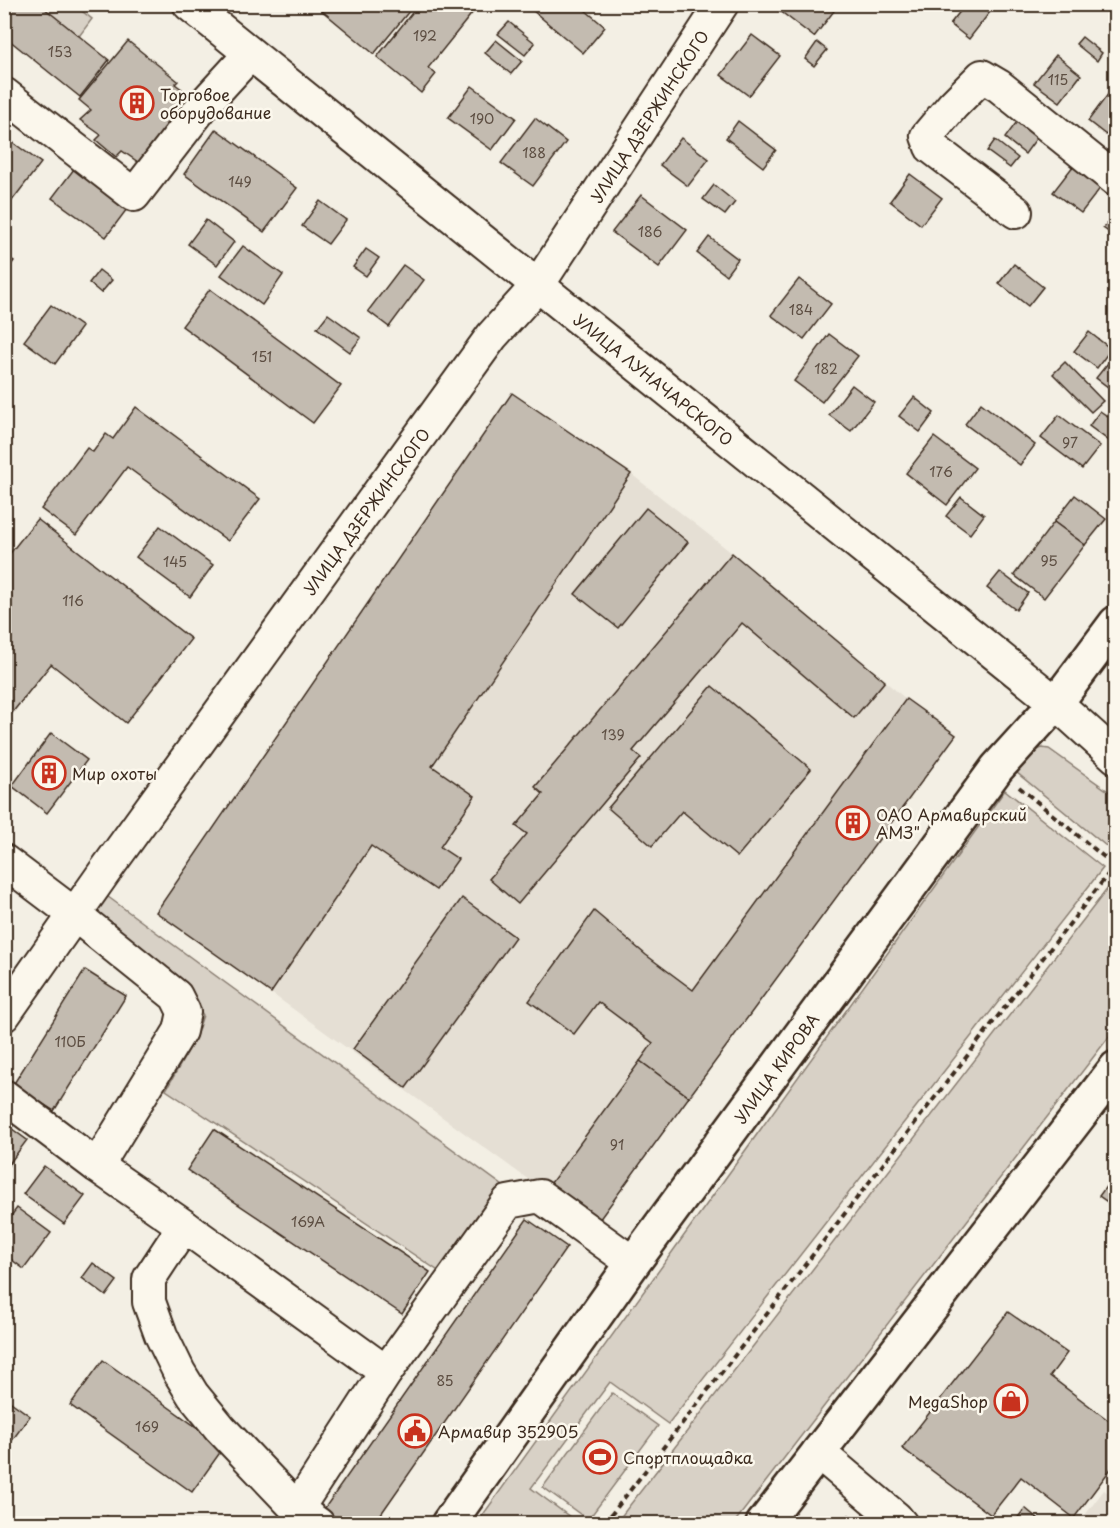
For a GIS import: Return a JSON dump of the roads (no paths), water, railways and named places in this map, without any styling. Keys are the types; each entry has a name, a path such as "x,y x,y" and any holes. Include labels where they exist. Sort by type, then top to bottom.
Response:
{"main road":[{"name":"УЛИЦА КИРОВА","path":"448,1524 633,1263 997,768 1056,703 1116,622"},
{"path":"763,1524 1116,1068"}],"street":[{"name":"УЛИЦА ЛУНАЧАРСКОГО","path":"189,4 1056,703 1116,757"},
{"name":"УЛИЦА ДЗЕРЖИНСКОГО","path":"4,1014 492,336 538,285 722,4"},
{"path":"4,94 134,195 205,103 250,54"},
{"path":"1016,212 931,147 927,135 952,105 982,76 999,86 1116,180"},
{"path":"4,861 75,914 176,996 184,1012 180,1031 97,1166"},
{"path":"4,1096 97,1166 386,1372"},
{"path":"184,1226 149,1279 148,1302 161,1335 179,1372 220,1428 307,1516 386,1372 508,1202 540,1196 633,1263"},
{"path":"818,1452 901,1524"}],"place":[{"name":"Торговое оборудование","path":"137,103"},
{"name":"Мир охоты","path":"49,773"},
{"name":"ОАО Армавирский АМЗ\"","path":"853,823"},
{"name":"MegaShop","path":"1011,1401"},
{"name":"Армавир 352905","path":"415,1431"},
{"name":"Спортплощадка","path":"600,1457"}]}
